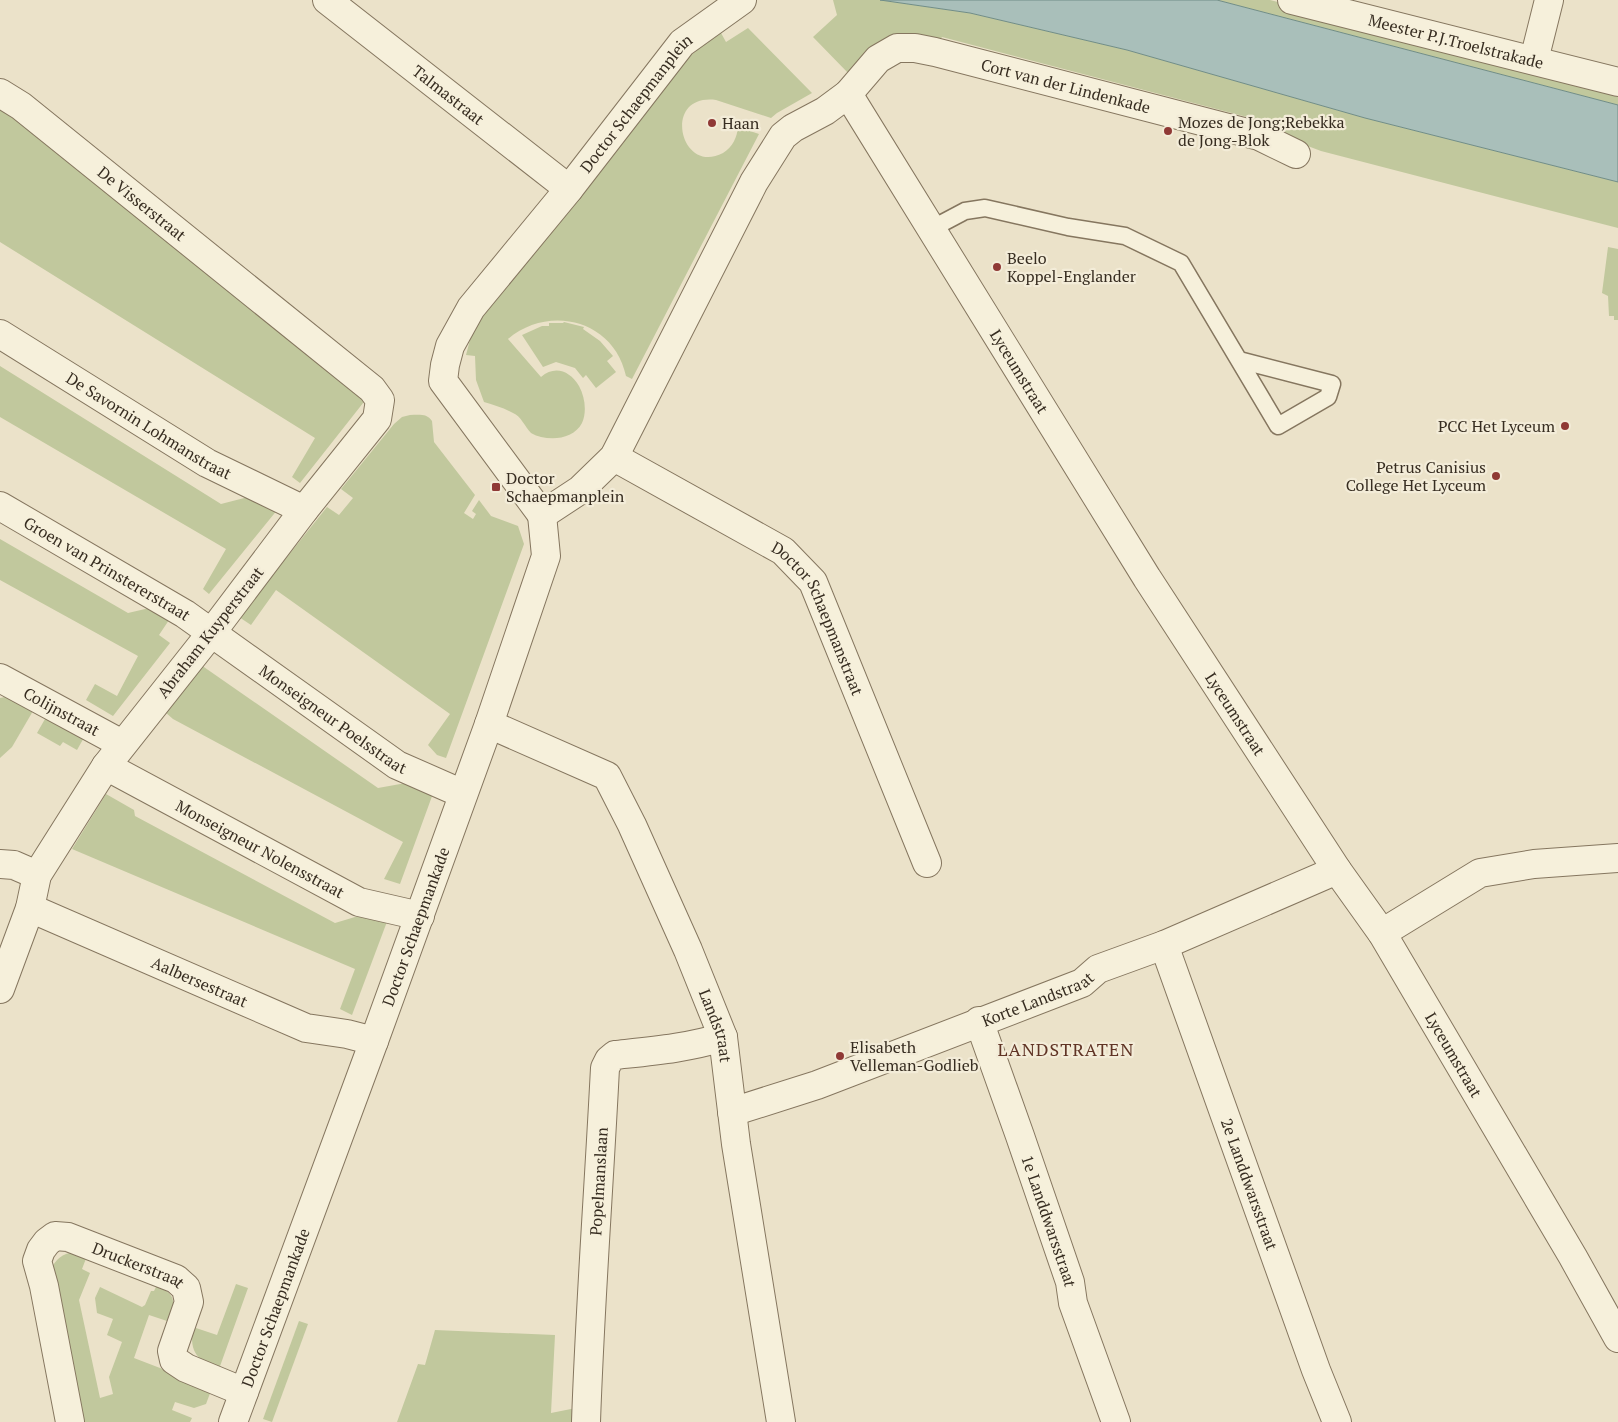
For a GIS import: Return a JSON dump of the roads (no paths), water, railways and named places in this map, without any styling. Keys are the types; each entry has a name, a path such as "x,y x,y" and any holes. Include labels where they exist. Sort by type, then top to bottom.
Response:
{"street":[{"name":"Talmastraat","path":"327,0 569,189"},
{"name":"Doctor Schaepmanplein","path":"542,515 443,381 450,346 471,308 569,189 682,43 742,0"},
{"name":"Meester P.J.Troelstrakade","path":"1292,0 1350,7 1618,82"},
{"path":"1534,60 1549,0"},
{"name":"Cort van der Lindenkade","path":"848,94 878,59 897,48 915,48 1258,136 1296,154"},
{"name":"De Visserstraat","path":"0,93 21,106 282,315"},
{"path":"542,515 580,490 614,457 754,182 783,136 848,94"},
{"name":"Lyceumstraat","path":"848,94 1143,571 1337,870 1382,933 1573,1257 1618,1338"},
{"name":"Abraham Kuyperstraat","path":"0,989 30,908 37,875 106,766 212,632 304,510 377,419 380,400 372,389 282,315"},
{"name":"De Savornin Lohmanstraat","path":"0,334 207,463 304,510"},
{"name":"Doctor Schaepmanstraat","path":"614,457 783,551 813,582 927,863"},
{"name":"Groen van Prinstererstraat","path":"0,506 186,614 212,632"},
{"name":"Doctor Schaepmankade","path":"233,1422 489,724 546,556 542,515"},
{"name":"Monseigneur Poelsstraat","path":"212,632 397,765 463,794"},
{"name":"Colijnstraat","path":"0,678 122,744"},
{"name":"Landstraat","path":"489,724 607,776 632,826 688,950 724,1038 732,1112 781,1422"},
{"name":"Monseigneur Nolensstraat","path":"106,766 359,902 420,916"},
{"path":"1382,933 1480,873 1534,864 1618,858"},
{"path":"0,864 14,865 37,875"},
{"name":"Korte Landstraat","path":"732,1112 817,1085 979,1021 1082,983 1098,969 1164,945 1337,870"},
{"name":"Aalbersestraat","path":"30,908 306,1028 347,1034 374,1041"},
{"name":"2e Landdwarsstraat","path":"1164,945 1316,1370 1337,1422"},
{"name":"1e Landdwarsstraat","path":"979,1021 1070,1282 1073,1304 1116,1422"},
{"name":"Popelmanslaan","path":"586,1422 589,1329 605,1068 609,1060 615,1055 670,1050 724,1038"},
{"name":"Druckerstraat","path":"70,1422 44,1286 37,1261 41,1250 55,1236 68,1237 176,1279 186,1288 189,1302 172,1352 174,1360 186,1368 244,1392"}],"lane":[{"path":"931,229 965,211 984,208 1068,227 1125,236 1181,263 1278,426 1328,397 1332,384 1239,360"}],"water":[{"path":"880,0 1217,0 1618,105 1618,182 1365,118 1127,50 970,13"}],"place":[{"name":"Haan","path":"712,123"},
{"name":"Mozes de Jong;Rebekka de Jong-Blok","path":"1168,131"},
{"name":"Beelo Koppel-Englander","path":"997,267"},
{"name":"PCC Het Lyceum","path":"1565,426"},
{"name":"Petrus Canisius College Het Lyceum","path":"1496,476"},
{"name":"Doctor Schaepmanplein","path":"496,487"},
{"name":"Elisabeth Velleman-Godlieb","path":"840,1056"}],"district":[{"name":"LANDSTRATEN","path":"1066,1050"}]}
